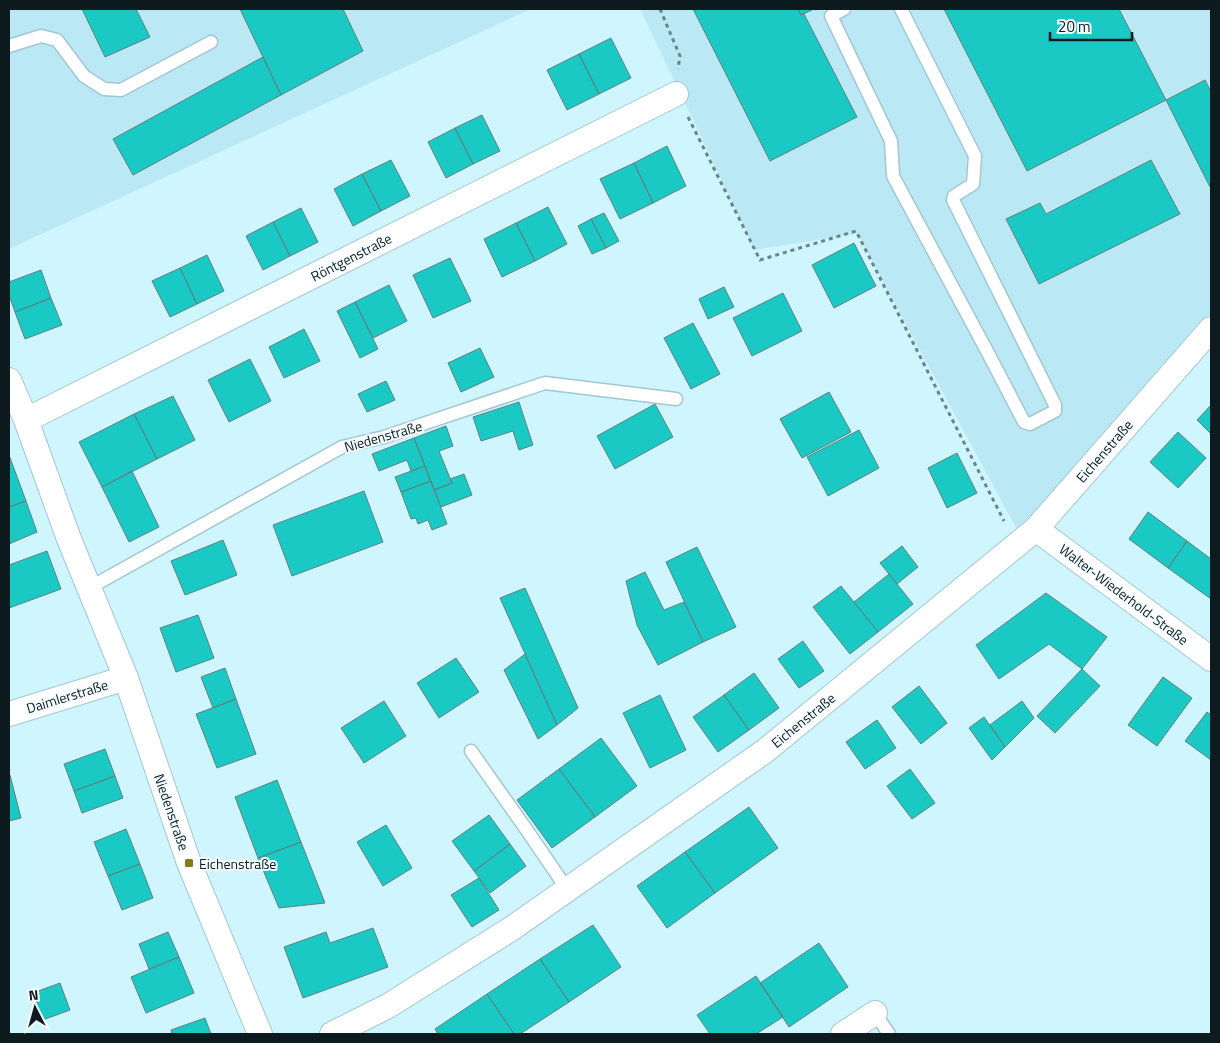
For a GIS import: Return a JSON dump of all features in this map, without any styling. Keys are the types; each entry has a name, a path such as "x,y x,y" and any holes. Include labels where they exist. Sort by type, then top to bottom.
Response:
{"street":[{"name":"Röntgenstraße","path":"26,420 676,94"},
{"name":"Eichenstraße","path":"332,1034 388,1006 511,929 764,751 1036,529 1211,329"},
{"name":"Niedenstraße","path":"9,380 26,420 69,539 126,678 189,863 260,1034"},
{"name":"Walter-Wiederhold-Straße","path":"1036,529 1211,659"},
{"name":"Daimlerstraße","path":"9,714 126,678"},
{"path":"843,1034 875,1013"}],"lane":[{"path":"844,9 831,16 891,141 893,176 1024,422 1030,424 1055,411 1055,405 953,200 954,196 973,184 975,156 901,9"},
{"path":"9,46 41,36 57,40 84,76 104,89 121,90 211,42"},
{"name":"Niedenstraße","path":"89,588 342,447 384,437 545,383 676,399"},
{"path":"471,751 567,889"},
{"path":"875,1013 889,1034"}],"path":[{"path":"660,9 680,56 676,94 760,260 856,231 1008,528"}],"shaded area":[{"path":"9,9 531,9 9,249"},
{"path":"640,9 1211,9 1211,335 1021,537 860,239 859,233 755,250"}],"building":[{"path":"82,9 136,9 150,37 105,57"},
{"path":"240,9 343,9 363,51 281,95"},
{"path":"693,9 798,9 801,15 804,14 857,117 770,161"},
{"path":"798,9 814,9 801,15"},
{"path":"944,9 1119,9 1166,100 1027,171"},
{"path":"611,38 631,78 599,94 579,54"},
{"path":"579,54 599,94 567,110 547,70"},
{"path":"263,57 281,95 133,175 113,139"},
{"path":"1205,80 1211,92 1210,187 1166,100"},
{"path":"482,115 500,151 473,164 455,128"},
{"path":"455,128 473,164 446,178 428,142"},
{"path":"667,146 686,186 653,203 634,163"},
{"path":"391,160 410,196 381,211 362,174"},
{"path":"1151,160 1180,214 1039,284 1006,219 1040,203 1046,214"},
{"path":"634,163 653,203 620,219 600,179"},
{"path":"362,174 381,211 353,226 334,189"},
{"path":"548,207 567,244 535,261 516,223"},
{"path":"301,208 318,242 290,256 273,222"},
{"path":"604,213 619,241 606,248 591,219"},
{"path":"591,219 606,248 592,254 578,226"},
{"path":"273,222 290,256 263,270 246,236"},
{"path":"516,223 535,261 502,277 484,239"},
{"path":"854,243 876,286 834,308 812,265"},
{"path":"207,255 224,291 197,304 180,268"},
{"path":"450,258 471,301 433,318 413,275"},
{"path":"180,268 197,304 170,317 152,281"},
{"path":"41,270 51,298 15,312 9,295 9,282"},
{"path":"389,285 407,321 373,338 355,302"},
{"path":"724,287 734,307 708,319 699,299"},
{"path":"783,293 802,331 752,356 733,318"},
{"path":"51,298 62,325 25,339 15,312"},
{"path":"355,302 378,349 360,358 337,311"},
{"path":"693,323 720,374 691,389 664,338"},
{"path":"304,329 320,361 284,378 269,347"},
{"path":"480,348 494,377 461,392 448,363"},
{"path":"250,359 271,401 229,422 208,380"},
{"path":"386,381 395,400 367,412 358,394"},
{"path":"829,392 851,432 802,458 780,419"},
{"path":"173,396 195,440 157,459 134,414"},
{"path":"519,402 533,445 519,450 513,431 481,441 473,417"},
{"path":"655,404 673,437 615,469 597,436"},
{"path":"1211,405 1211,434 1197,420"},
{"path":"134,414 157,459 102,487 79,442"},
{"path":"446,426 453,446 439,451 452,483 434,490 414,438"},
{"path":"859,430 879,468 828,496 807,457"},
{"path":"1178,432 1206,458 1178,488 1150,462"},
{"path":"414,438 425,466 411,471 407,460 379,471 372,454"},
{"path":"957,453 977,493 947,508 928,468"},
{"path":"9,455 26,501 9,507"},
{"path":"425,466 431,481 401,492 395,477"},
{"path":"132,471 159,527 129,542 102,487"},
{"path":"464,474 472,495 441,507 434,490 452,483 450,479"},
{"path":"431,481 447,524 432,530 428,520 418,524 416,518 411,519 401,492"},
{"path":"364,491 383,542 292,576 273,525"},
{"path":"26,501 37,532 9,544 9,507"},
{"path":"1148,512 1187,541 1168,568 1129,539"},
{"path":"223,540 237,575 185,595 171,561"},
{"path":"1187,541 1211,559 1211,599 1168,568"},
{"path":"902,546 918,567 897,584 880,563"},
{"path":"697,547 736,627 703,642 666,562"},
{"path":"47,551 61,589 9,608 9,565"},
{"path":"645,572 664,610 684,602 703,642 658,665 637,625 626,581"},
{"path":"889,574 913,604 878,632 854,602"},
{"path":"841,586 878,632 850,654 813,607"},
{"path":"525,588 578,708 557,725 500,598"},
{"path":"1046,593 1107,637 1082,669 1049,644 999,679 976,645"},
{"path":"198,615 214,658 176,672 160,628"},
{"path":"803,641 824,671 799,688 778,659"},
{"path":"525,654 557,725 538,739 504,670"},
{"path":"456,658 479,692 439,718 417,683"},
{"path":"225,668 236,699 213,708 201,677"},
{"path":"1082,669 1100,686 1055,733 1037,716"},
{"path":"754,673 779,708 749,730 724,695"},
{"path":"1163,677 1192,698 1157,746 1128,725"},
{"path":"919,686 947,723 921,744 892,707"},
{"path":"660,695 686,750 650,768 623,713"},
{"path":"724,695 749,730 718,752 693,717"},
{"path":"236,699 256,754 217,768 196,714"},
{"path":"384,701 406,736 364,763 341,728"},
{"path":"1022,701 1034,718 1005,747 990,725"},
{"path":"1207,712 1211,715 1211,760 1185,741"},
{"path":"984,717 1005,747 992,760 969,728"},
{"path":"877,720 896,748 865,769 846,742"},
{"path":"601,738 637,786 595,817 559,769"},
{"path":"105,749 115,776 74,791 64,764"},
{"path":"559,769 595,817 552,848 517,800"},
{"path":"910,769 935,803 912,819 887,786"},
{"path":"9,775 21,818 9,821"},
{"path":"115,776 123,798 82,813 74,791"},
{"path":"277,780 301,842 258,858 235,797"},
{"path":"749,807 778,848 715,893 685,852"},
{"path":"489,815 510,844 474,871 452,841"},
{"path":"386,825 412,868 383,886 357,842"},
{"path":"126,829 140,864 108,876 94,842"},
{"path":"301,842 325,903 279,908 258,858"},
{"path":"510,844 526,866 490,893 474,871"},
{"path":"685,852 715,893 667,928 637,886"},
{"path":"140,864 153,898 122,910 108,876"},
{"path":"479,878 499,910 472,927 451,895"},
{"path":"593,925 621,967 569,1002 540,959"},
{"path":"373,928 388,967 303,998 284,947 326,932 330,943"},
{"path":"168,932 179,957 149,969 139,944"},
{"path":"819,943 848,987 789,1027 760,983"},
{"path":"179,957 194,993 146,1013 131,977"},
{"path":"540,959 569,1002 520,1034 514,1034 487,994"},
{"path":"756,976 783,1017 756,1034 710,1034 697,1015"},
{"path":"60,983 70,1010 40,1021 30,994"},
{"path":"487,994 514,1034 438,1034 435,1029"},
{"path":"205,1018 211,1034 172,1034 171,1030"}],"place":[{"name":"Eichenstraße","path":"189,863"}]}
